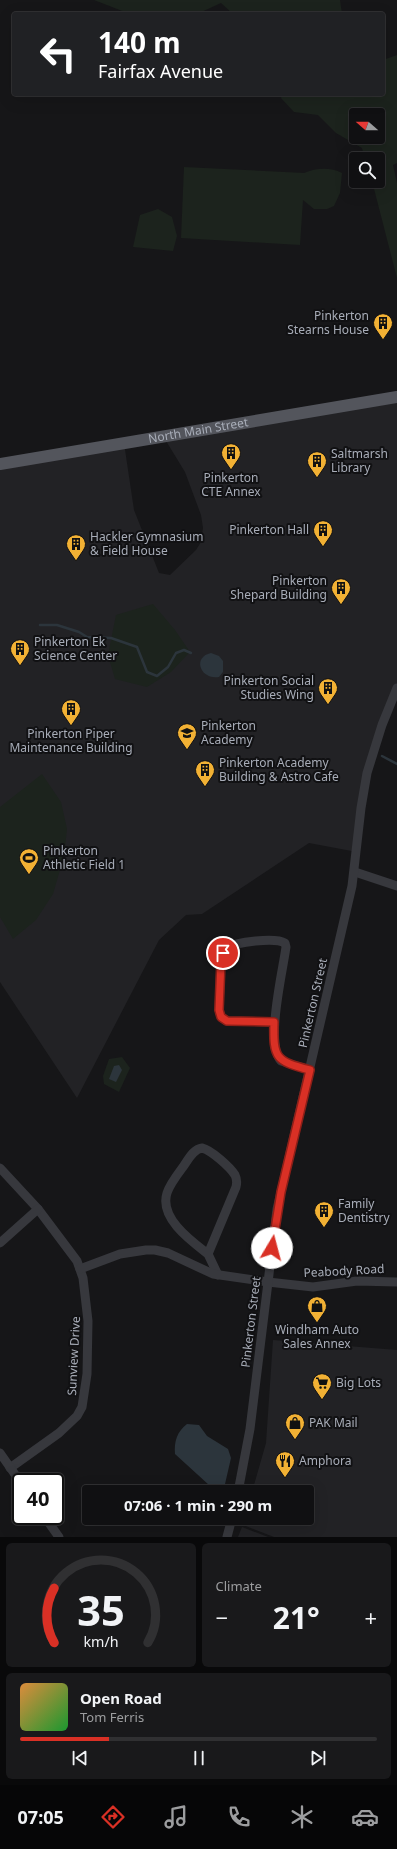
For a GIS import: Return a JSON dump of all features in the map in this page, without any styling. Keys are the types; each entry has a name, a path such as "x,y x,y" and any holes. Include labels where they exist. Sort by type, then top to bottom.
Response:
{"main road":[{"name":"North Main Street","path":"0,464 397,397"}],"street":[{"name":"Pinkerton Street","path":"239,1485 250,1429 277,1209 355,872 361,808 367,773 382,725 397,688"},
{"path":"355,872 397,886"},
{"path":"274,1022 227,1021 221,1017 219,1010 221,961 226,948 234,945 276,940 284,943 286,947 274,1022 275,1045 279,1058 285,1063 310,1070"},
{"path":"208,1254 236,1187 237,1181 232,1170 211,1152 202,1148 195,1151 172,1184 167,1193 166,1204 169,1215 181,1231 208,1254 218,1275"},
{"name":"Sunview Drive","path":"0,1168 38,1209 69,1249 80,1269 86,1297 89,1334 86,1390 82,1407 77,1416 59,1433 10,1468"},
{"path":"0,1243 38,1209"},
{"name":"Peabody Road","path":"80,1269 120,1254 155,1250 218,1275 268,1282 314,1287 357,1281 397,1282"},
{"path":"0,1453 14,1473"},
{"path":"50,1525 59,1537"},
{"path":"227,1537 230,1525"}],"shaded area":[{"path":"94,0 340,0 342,12 231,12 221,3 201,12 125,12"},
{"path":"397,55 397,163 393,165 397,183 397,278 374,188 385,188 385,152 363,152 362,148 355,144 385,144 385,108 349,108 349,140 336,133 318,115 294,112 281,98 282,96 385,96 385,59"},
{"path":"184,167 304,173 318,169 328,169 342,173 340,193 334,206 327,209 314,209 303,200 300,245 181,238"},
{"path":"158,209 172,217 177,236 173,251 133,247 140,215"},
{"name":"Pinkerton Academy","path":"397,397 397,688 376,742 357,852 309,843 202,914 186,915 159,940 77,1098 0,982 0,464 124,443 134,510 159,573 170,575 196,550 201,542 203,528 201,515 185,472 163,436"},
{"path":"153,604 175,630 190,652 171,672 147,687 115,679 108,655 116,615"},
{"path":"211,653 219,656 223,661 223,672 219,677 207,675 201,668 200,663 202,659 205,655"},
{"name":"Pinkerton Athletic Field 1","path":"42,774 61,802 67,829 64,856 53,894 36,920 13,939 0,917 0,807"},
{"path":"122,1057 130,1068 119,1092 104,1084 103,1076 109,1059"},
{"path":"119,1065 122,1070 116,1082 109,1079 114,1066"},
{"path":"273,1340 397,1350 397,1537 274,1537 243,1525 314,1525 314,1485 254,1485 266,1443"},
{"path":"187,1424 199,1425 207,1436 228,1449 231,1458 225,1484 209,1485 175,1454 177,1437"},
{"path":"242,1527 268,1537 238,1537"}],"waterway":[{"path":"40,625 57,625 79,632 87,637 111,638 137,647 147,672 157,676 168,667 176,653 184,650 191,653"},
{"path":"382,756 397,764"}],"place":[{"name":"Pinkerton Stearns House","path":"383,340"},
{"name":"Pinkerton CTE Annex","path":"231,470"},
{"name":"Saltmarsh Library","path":"317,478"},
{"name":"Pinkerton Hall","path":"323,547"},
{"name":"Hackler Gymnasium & Field House","path":"76,561"},
{"name":"Pinkerton Shepard Building","path":"341,605"},
{"name":"Pinkerton Ek Science Center","path":"20,666"},
{"name":"Pinkerton Social Studies Wing","path":"328,705"},
{"name":"Pinkerton Piper Maintenance Building","path":"71,726"},
{"name":"Pinkerton Academy","path":"187,750"},
{"name":"Pinkerton Academy Building & Astro Cafe","path":"205,787"},
{"name":"Pinkerton Athletic Field 1","path":"29,875"},
{"name":"Family Dentistry","path":"324,1228"},
{"name":"Windham Auto Sales Annex","path":"317,1323"},
{"name":"Big Lots","path":"322,1400"},
{"name":"PAK Mail","path":"295,1440"},
{"name":"Amphora","path":"285,1478"}],"route":[{"path":"223,953 221,961 219,1010 221,1017 227,1021 274,1022 275,1045 279,1058 285,1063 310,1070 277,1209 272,1248"}]}
